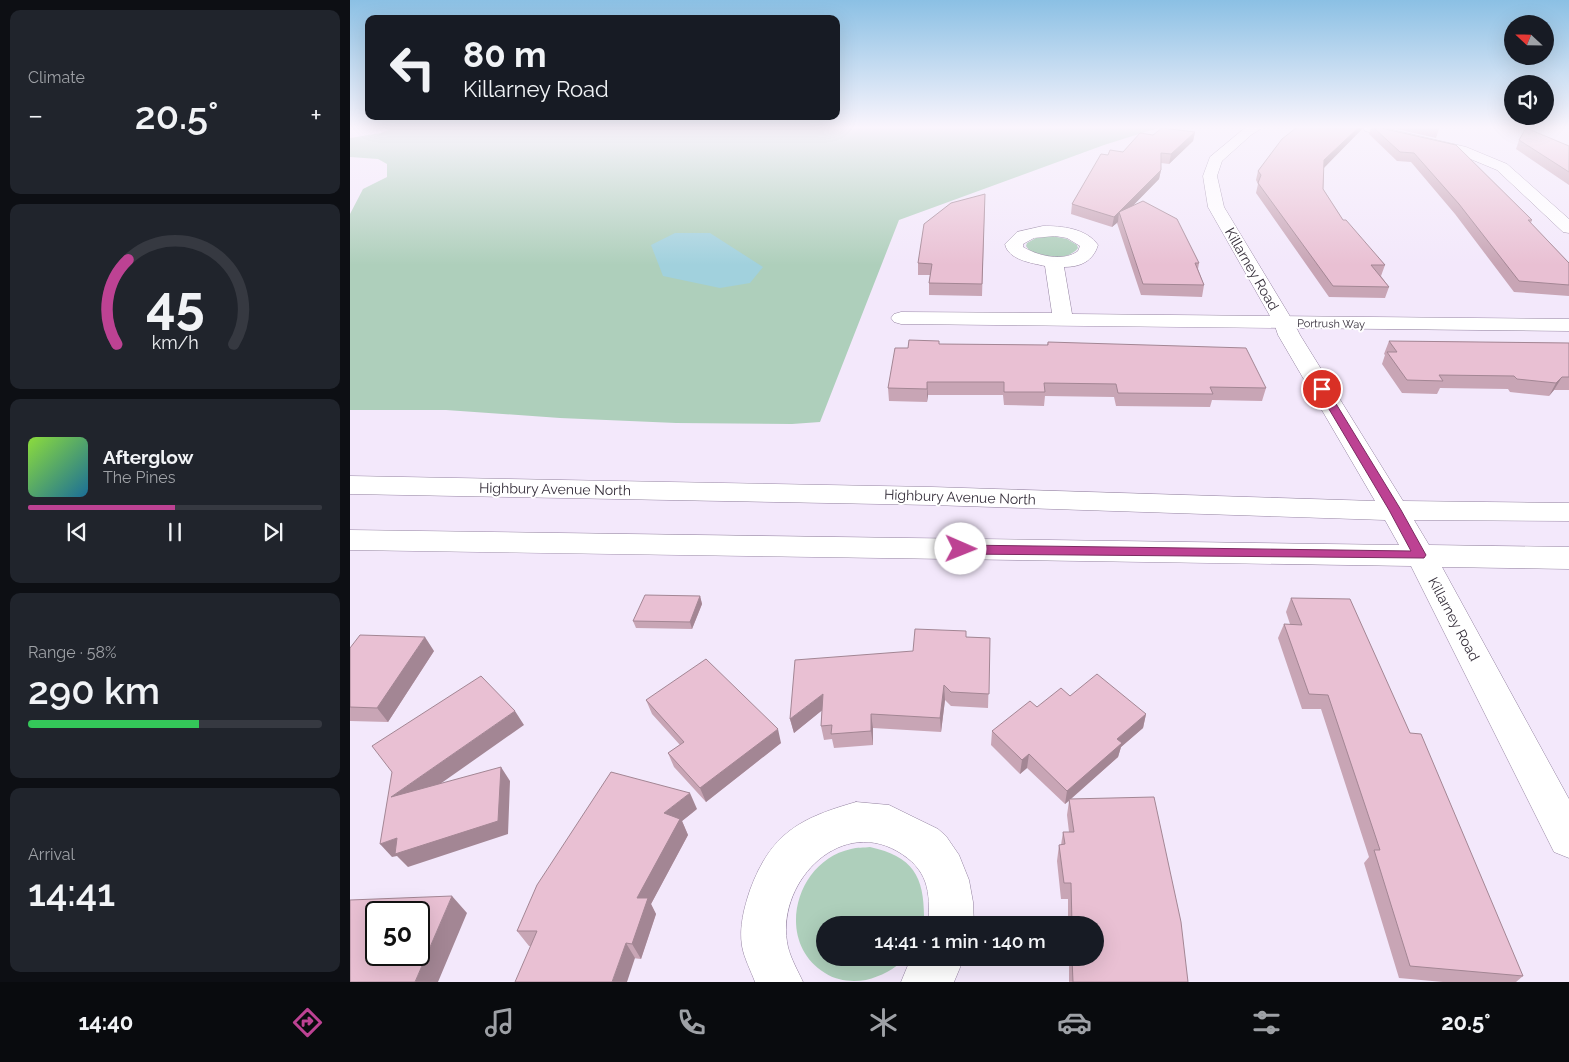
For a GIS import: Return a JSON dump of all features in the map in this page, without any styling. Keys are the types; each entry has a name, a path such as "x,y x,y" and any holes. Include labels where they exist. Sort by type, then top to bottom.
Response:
{"street":[{"name":"Killarney Road","path":"1211,174 1216,207 1284,323 1289,335 1395,510 1569,838"},
{"path":"1509,174 1569,228"},
{"path":"1054,262 1063,319"},
{"name":"Portrush Way","path":"901,318 1569,325"},
{"name":"Highbury Avenue North","path":"350,484 922,496 1344,510 1569,512"},
{"path":"350,540 1569,558"},
{"path":"778,982 769,966 762,934 766,901 779,871 800,847 826,830 855,821 883,822 910,832 931,849 946,875 953,905 952,916"},
{"path":"925,982 938,966"}],"green space":[{"path":"387,174 1025,174 899,220 820,422 792,424 676,423 560,418 446,410 350,410 350,214 363,189 387,177"},
{"path":"1052,236 1067,239 1077,245 1078,248 1067,256 1051,257 1036,254 1026,246 1027,243 1036,238"},
{"path":"870,847 885,851 907,864 919,882 924,916 816,916 816,965 809,959 800,942 796,923 798,904 805,885 816,869 832,857 853,848"},
{"path":"817,966 896,966 866,980 845,980 825,973"}],"water":[{"path":"675,233 710,233 763,267 750,283 720,288 663,276 651,245"}],"building":[{"path":"1090,174 1157,174 1114,217 1072,204"},
{"path":"1324,174 1323,189 1343,220 1346,220 1385,265 1371,265 1389,287 1333,286 1258,183 1261,175"},
{"path":"1432,174 1485,174 1532,220 1528,220 1569,263 1569,285 1519,281 1459,204"},
{"path":"985,194 982,284 929,283 932,264 918,263 924,224 951,203"},
{"path":"1143,201 1177,219 1199,263 1195,263 1204,285 1143,284 1119,212"},
{"path":"909,340 939,341 939,344 1048,345 1048,342 1246,348 1266,388 1210,387 1213,394 1118,393 1116,384 1044,383 1045,392 1004,392 1004,382 927,382 927,389 888,388 895,348 908,348"},
{"path":"1389,341 1569,343 1569,377 1562,377 1556,383 1517,379 1514,376 1439,375 1443,381 1407,380 1387,352 1397,352"},
{"path":"645,595 700,596 690,622 633,621"},
{"path":"1291,598 1350,599 1410,733 1421,734 1523,976 1410,966 1374,850 1380,850 1328,695 1309,694 1284,624 1302,625"},
{"path":"915,629 966,631 966,637 990,638 989,694 951,692 944,685 940,718 871,714 871,731 831,734 832,725 821,726 823,694 790,719 795,660 913,651"},
{"path":"360,635 425,637 377,708 350,707 350,648"},
{"path":"706,659 778,729 700,788 668,753 684,742 646,700"},
{"path":"1097,674 1146,714 1117,739 1122,743 1067,791 1029,754 1022,760 992,731 1030,701 1037,707 1061,688 1070,696"},
{"path":"481,676 515,711 391,797 501,767 498,821 395,854 397,838 380,844 392,772 372,746"},
{"path":"611,772 690,793 664,813 680,819 637,898 648,898 632,944 626,943 612,982 515,982 537,931 517,931 537,885"},
{"path":"1154,797 1181,922 1188,982 1073,982 1072,966 1104,966 1104,916 1072,916 1071,883 1064,883 1059,845 1065,844 1063,832 1074,832 1069,799"},
{"path":"452,896 430,947 430,901 365,901 365,966 422,966 415,982 350,982 350,900"}],"route":[{"path":"961,549 1365,556 1420,555 1370,467 1322,389"}]}
